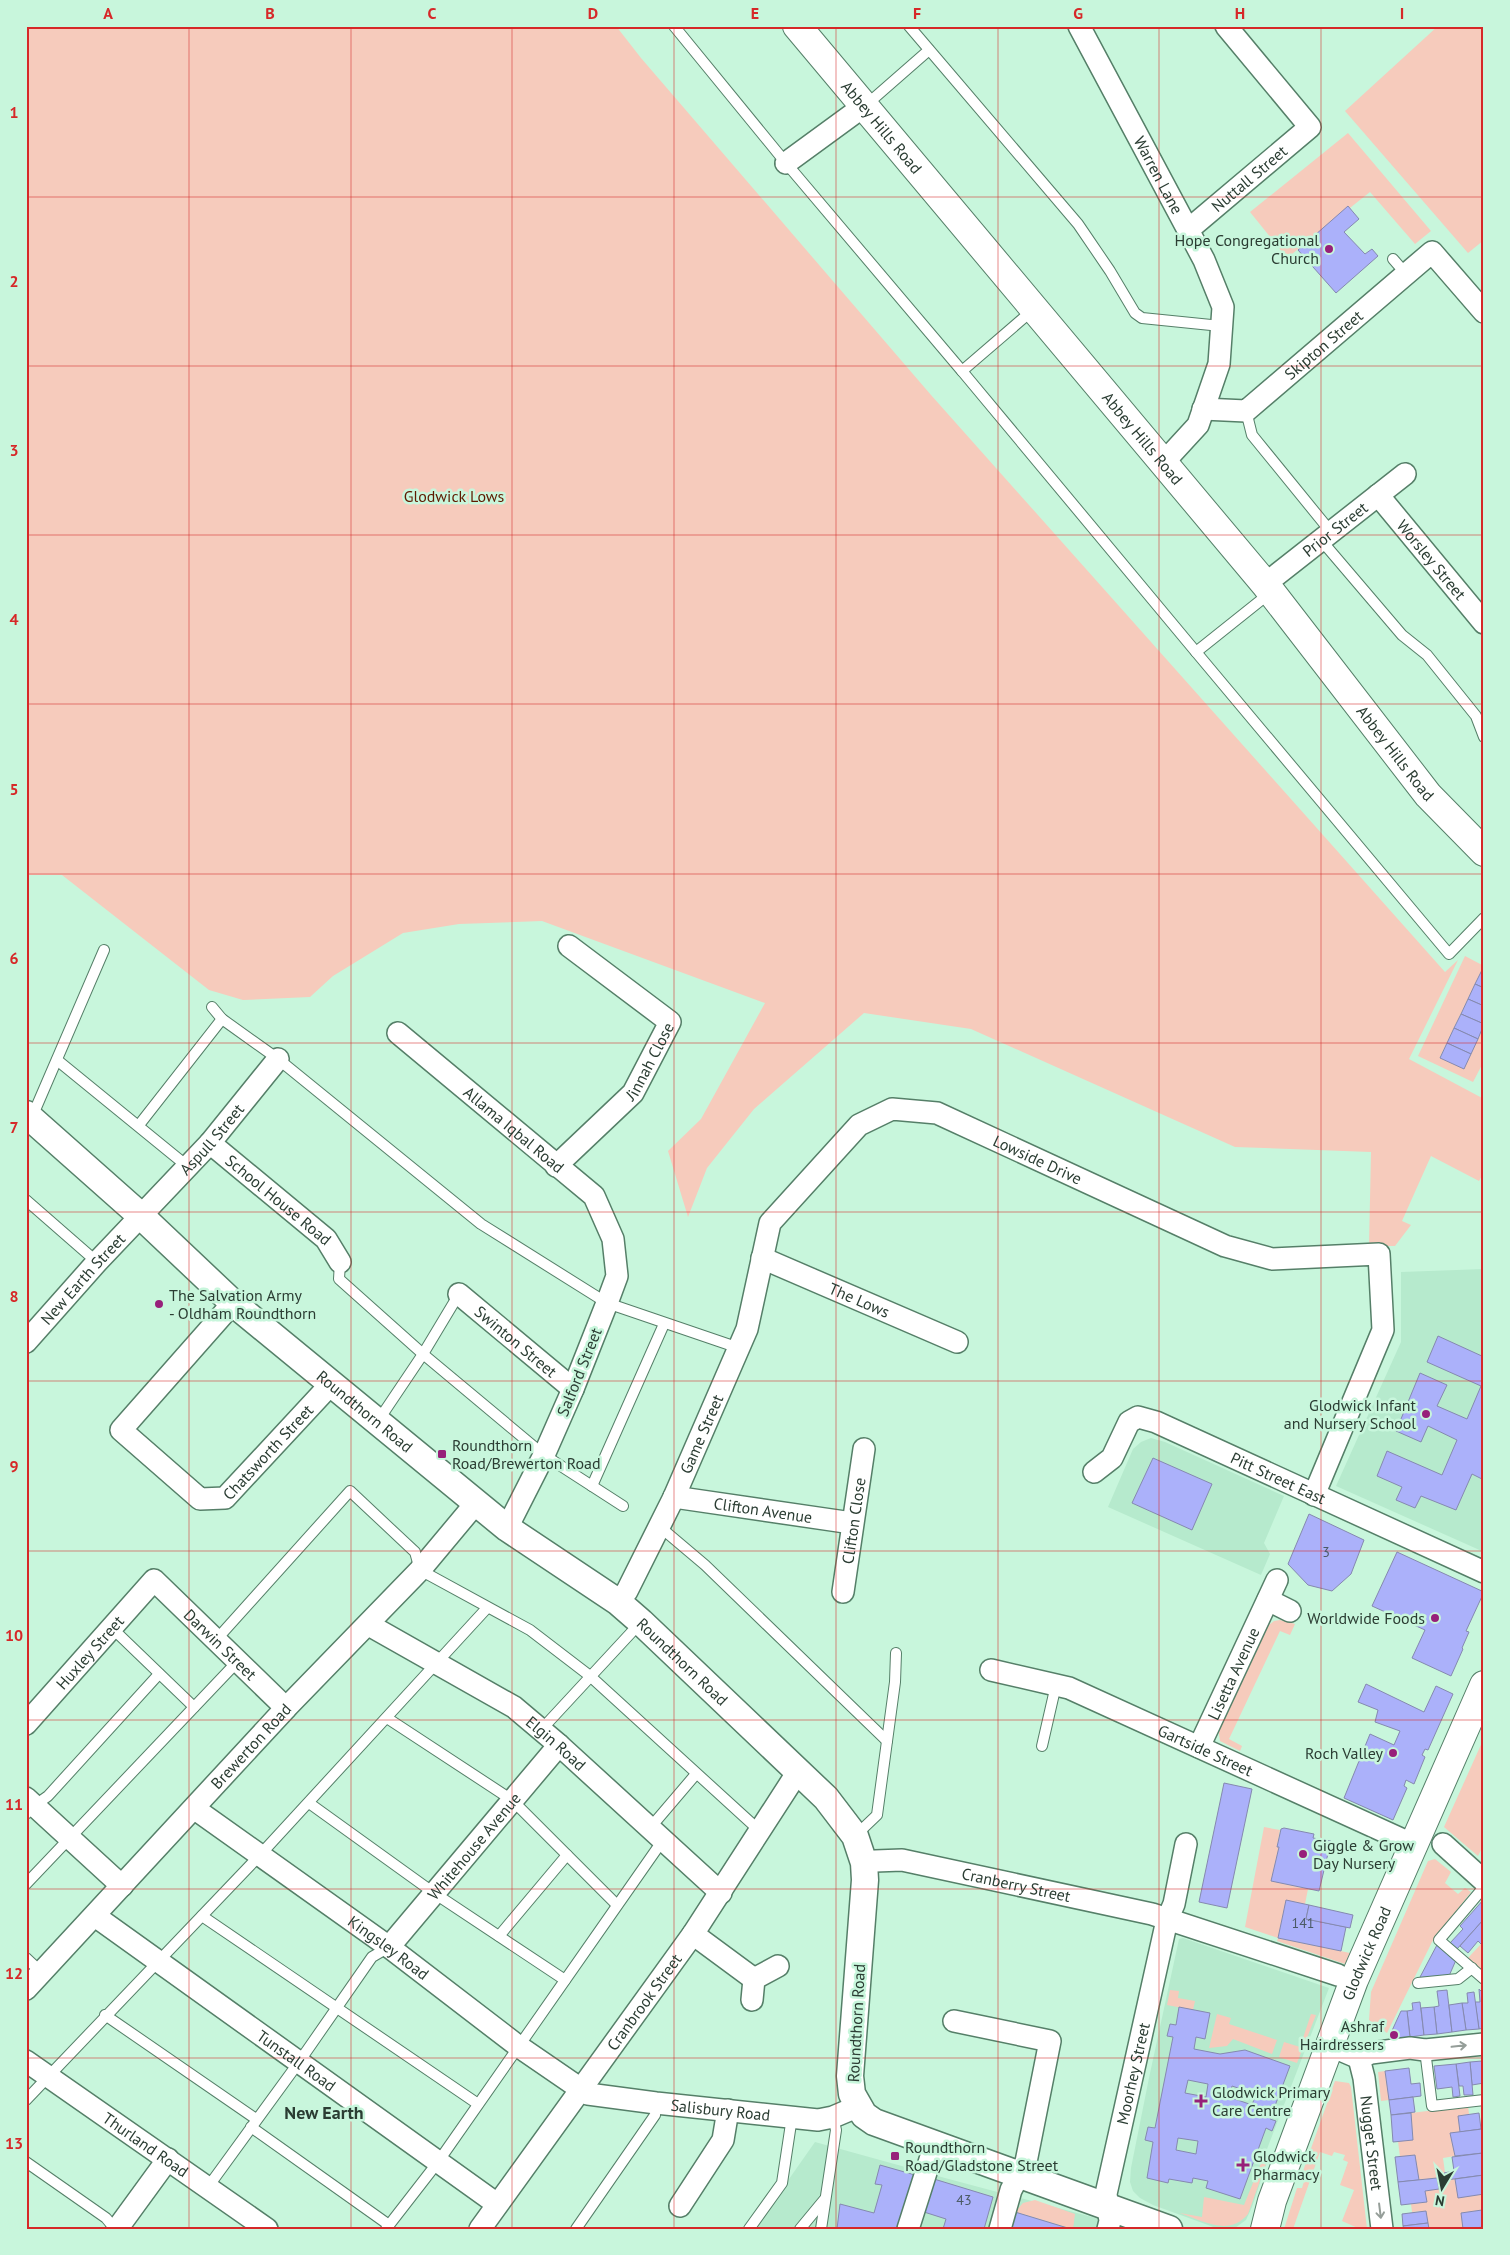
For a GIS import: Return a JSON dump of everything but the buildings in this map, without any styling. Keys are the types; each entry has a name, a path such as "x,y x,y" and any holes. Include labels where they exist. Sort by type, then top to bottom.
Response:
{"main road":[{"name":"Abbey Hills Road","path":"797,26 1268,588 1428,795 1484,852"},
{"name":"Glodwick Road","path":"1265,2229 1272,2201 1354,1980 1484,1685"}],"street":[{"name":"Warren Lane","path":"1079,26 1204,260 1223,306 1219,364 1198,425 1164,462"},
{"name":"Nuttall Street","path":"1188,230 1310,127 1226,26"},
{"path":"786,163 864,106"},
{"name":"Skipton Street","path":"1246,410 1399,266 1432,252 1484,312"},
{"path":"1204,408 1246,410"},
{"name":"Prior Street","path":"1268,588 1326,536 1405,474"},
{"name":"Worsley Street","path":"1378,495 1484,624"},
{"name":"Jinnah Close","path":"556,1166 633,1093 670,1022 569,946"},
{"name":"Allama Iqbal Road","path":"398,1033 594,1196 614,1238"},
{"name":"Aspull Street","path":"141,1216 210,1143 278,1059"},
{"name":"Lowside Drive","path":"762,1258 770,1224 782,1209 859,1125 892,1110 937,1113 1225,1246 1272,1259 1379,1254 1383,1330 1314,1495"},
{"name":"Roundthorn Road","path":"29,1116 141,1216 233,1303 507,1528 618,1602 642,1622 799,1770 826,1798 855,1836 864,1863 864,1890 850,2076 852,2094 864,2115 874,2122 1020,2176 1108,2218 1168,2229"},
{"name":"School House Road","path":"210,1143 326,1239 340,1262"},
{"name":"New Earth Street","path":"26,1342 141,1216"},
{"name":"Salford Street","path":"507,1528 544,1455 573,1389 617,1276 614,1238"},
{"name":"The Lows","path":"762,1258 958,1342"},
{"name":"Game Street","path":"618,1602 627,1591 674,1497 739,1348 746,1329 762,1258"},
{"name":"Swinton Street","path":"459,1294 573,1389"},
{"name":"Chatsworth Street","path":"233,1303 121,1430 200,1499 224,1498 332,1384"},
{"name":"Pitt Street East","path":"1094,1472 1112,1458 1129,1422 1138,1417 1156,1422 1484,1572"},
{"name":"Clifton Close","path":"844,1592 852,1523 864,1449"},
{"name":"Clifton Avenue","path":"674,1497 852,1523"},
{"name":"Brewerton Road","path":"26,1989 195,1809 286,1708 369,1625 420,1570 476,1503"},
{"name":"Darwin Street","path":"154,1580 286,1708"},
{"name":"Huxley Street","path":"26,1724 154,1580"},
{"name":"Lisetta Avenue","path":"1199,1747 1277,1580"},
{"path":"1268,1600 1290,1611"},
{"name":"Elgin Road","path":"369,1625 514,1707 558,1744 721,1892"},
{"name":"Gartside Street","path":"991,1670 1078,1692 1414,1845"},
{"name":"Whitehouse Avenue","path":"389,1947 558,1744"},
{"name":"Cranbrook Street","path":"480,2229 693,1934 799,1770"},
{"path":"29,1806 70,1838 122,1886"},
{"name":"Kingsley Road","path":"195,1809 389,1947 518,2046 580,2088"},
{"path":"1167,1920 1173,1910 1186,1844"},
{"path":"1442,1844 1482,1878"},
{"name":"Cranberry Street","path":"864,1863 902,1860 1152,1914 1338,1975"},
{"name":"Tunstall Road","path":"95,1916 497,2204"},
{"name":"Moorhey Street","path":"1108,2218 1106,2194 1167,1920"},
{"path":"693,1934 754,1979"},
{"path":"754,1979 778,1966"},
{"path":"752,2000 754,1979"},
{"path":"954,2021 1050,2041 1026,2162 1011,2190 1000,2229"},
{"path":"1331,2046 1359,2058 1371,2053 1410,2048 1425,2050 1484,2044"},
{"name":"Nugget Street","path":"1359,2058 1364,2078 1382,2229"},
{"name":"Thurland Road","path":"26,2061 266,2229"},
{"name":"Salisbury Road","path":"580,2088 588,2094 818,2120 833,2117 859,2106"},
{"path":"680,2206 723,2140 728,2110"},
{"path":"908,2229 935,2144"},
{"path":"116,2229 168,2159"}],"lane":[{"path":"674,26 786,163 1449,954 1484,918"},
{"path":"909,26 1078,224 1135,313 1142,318 1221,326"},
{"path":"864,106 930,50"},
{"path":"962,371 1035,309"},
{"path":"1246,410 1252,435 1402,635 1427,656 1476,716 1484,737"},
{"path":"1196,652 1268,588"},
{"path":"29,1116 56,1060 104,950"},
{"path":"212,1007 222,1019 278,1059 481,1224 607,1303 739,1348"},
{"path":"139,1125 222,1019"},
{"path":"56,1060 139,1125 187,1166"},
{"path":"26,1200 97,1262"},
{"path":"340,1262 339,1279 423,1354 544,1455 623,1506"},
{"path":"378,1421 423,1354 459,1294"},
{"path":"592,1486 664,1324"},
{"path":"216,1640 350,1491 415,1552 420,1570 530,1630 590,1676 760,1832"},
{"path":"660,1526 705,1565 887,1740"},
{"path":"26,2100 309,1803 487,1608"},
{"path":"541,1730 642,1622"},
{"path":"112,1628 194,1707"},
{"path":"855,1836 877,1815 895,1682 896,1653"},
{"path":"26,1884 238,1661"},
{"path":"29,1806 48,1796 158,1674"},
{"path":"1042,1746 1056,1685"},
{"path":"387,1718 512,1800 617,1905"},
{"path":"105,2015 253,2123 388,2227 438,2162 617,1905 656,1834 696,1774"},
{"path":"309,1803 434,1893 564,1980"},
{"path":"499,1936 567,1855"},
{"path":"1482,1878 1439,1940 1484,1979"},
{"path":"202,1916 478,2104"},
{"path":"208,2187 299,2062 372,1957 389,1947"},
{"path":"26,1958 42,1972"},
{"path":"1418,1983 1458,1979 1472,1968"},
{"path":"1425,2050 1432,2106 1484,2100"},
{"path":"576,2229 655,2116 656,2103"},
{"path":"749,2229 782,2183 792,2117"},
{"path":"820,2229 836,2130 833,2117"},
{"path":"26,2162 106,2218 116,2229"},
{"path":"800,2229 825,2199"}],"shaded area":[{"name":"Glodwick Infant and Nursery School","path":"1484,1269 1484,1552 1336,1486 1401,1342 1401,1272"},
{"path":"1151,1438 1165,1442 1284,1496 1264,1543 1270,1554 1261,1575 1108,1507 1133,1449 1141,1442"},
{"path":"1183,1938 1329,1988 1267,2149 1267,2162 1252,2207 1246,2220 1235,2228 1219,2229 1153,2205 1140,2198 1133,2191 1130,2182 1131,2168 1149,2078 1179,1939"},
{"path":"815,2142 945,2178 1137,2229 754,2229"}],"green space":[{"name":"Glodwick Lows","path":"26,26 616,26 641,58 931,395 1445,972 1458,960 1409,1059 1484,1099 1484,1172 1479,1181 1431,1156 1402,1221 1411,1225 1395,1246 1369,1246 1371,1152 1235,1147 971,1029 864,1013 754,1109 707,1168 688,1217 668,1151 701,1119 765,1003 542,921 459,924 403,933 333,976 310,997 243,1000 209,990 62,875 26,875"},
{"path":"1438,26 1484,26 1484,240 1468,253 1345,111"},
{"path":"1348,133 1431,231 1415,244 1370,192 1287,258 1250,212"},
{"path":"1465,956 1484,966 1484,971 1482,970 1440,1057 1464,1068 1484,1027 1484,1061 1473,1082 1418,1056"},
{"path":"1280,1620 1295,1624 1290,1635 1280,1631 1229,1739 1242,1746 1240,1751 1220,1741 1218,1728 1264,1629 1274,1621"},
{"path":"1484,1738 1484,1844 1478,1856 1444,1827"},
{"path":"1264,1827 1280,1830 1277,1847 1279,1847 1271,1881 1308,1889 1305,1904 1286,1901 1278,1938 1245,1927"},
{"path":"1435,1859 1451,1872 1445,1883 1458,1894 1465,1888 1471,1892 1432,1942 1387,2033 1369,2020 1371,1992 1428,1861"},
{"path":"1278,1938 1350,1953 1345,1964 1277,1941"},
{"path":"1481,1944 1484,1946 1484,1972 1468,1958"},
{"path":"1170,1990 1179,1991 1178,1998 1195,2001 1193,2010 1167,2005"},
{"path":"1217,2014 1231,2018 1229,2024 1277,2040 1272,2054 1233,2039 1227,2046 1209,2048"},
{"path":"1311,2014 1316,2015 1297,2063 1279,2057 1284,2042 1300,2047"},
{"path":"1385,2071 1389,2100 1381,2101 1378,2072"},
{"path":"1335,2081 1349,2083 1351,2087 1367,2229 1360,2229 1342,2221 1354,2190 1340,2185 1348,2162 1343,2160 1345,2155 1334,2152 1332,2156 1320,2152 1293,2229 1284,2229 1297,2188 1302,2188 1306,2175 1303,2171"},
{"path":"1468,2106 1469,2114 1458,2116 1460,2132 1450,2133 1455,2156 1443,2158 1446,2180 1455,2179 1458,2197 1484,2194 1484,2202 1481,2202 1482,2210 1461,2213 1463,2229 1429,2229 1426,2211 1412,2212 1411,2204 1427,2202 1425,2191 1438,2189 1437,2178 1419,2180 1415,2155 1400,2157 1398,2141 1413,2139 1411,2113"},
{"path":"1261,2163 1266,2164 1248,2214 1241,2221 1233,2225 1216,2225 1180,2213 1202,2217 1204,2197 1244,2205"},
{"path":"1035,2200 1075,2214 1073,2229 1015,2212 1023,2203"}],"place":[{"name":"Hope Congregational Church","path":"1329,249"},
{"name":"The Salvation Army - Oldham Roundthorn","path":"159,1304"},
{"name":"Glodwick Infant and Nursery School","path":"1426,1414"},
{"name":"Roundthorn Road/Brewerton Road","path":"442,1454"},
{"name":"Worldwide Foods","path":"1435,1618"},
{"name":"Roch Valley","path":"1393,1753"},
{"name":"Giggle & Grow Day Nursery","path":"1303,1854"},
{"name":"Ashraf Hairdressers","path":"1394,2035"},
{"name":"Glodwick Primary Care Centre","path":"1201,2101"},
{"name":"Roundthorn Road/Gladstone Street","path":"895,2156"},
{"name":"Glodwick Pharmacy","path":"1243,2165"}],"district":[{"name":"New Earth","path":"324,2112"}]}
